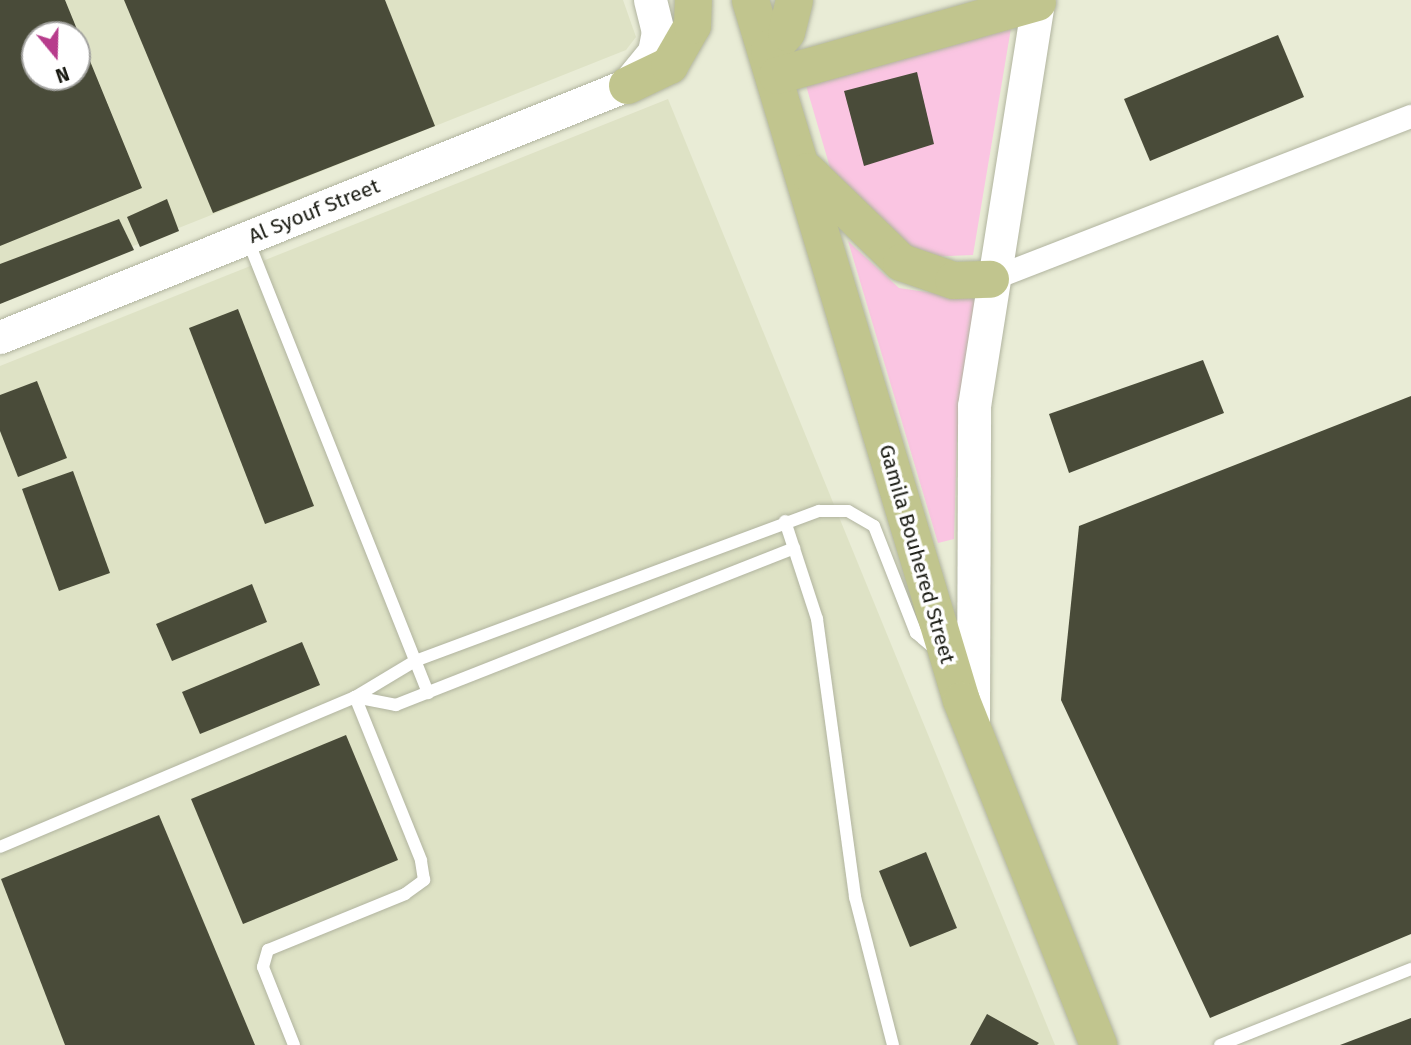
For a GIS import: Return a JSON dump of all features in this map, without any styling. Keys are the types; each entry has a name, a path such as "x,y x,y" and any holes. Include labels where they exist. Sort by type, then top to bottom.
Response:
{"main road":[{"path":"627,85 654,52 658,32 650,0"},
{"path":"627,85 669,65 688,36 693,0"},
{"name":"Gamila Bouhered Street","path":"750,0 773,63 947,652 973,731 1098,1045"},
{"path":"773,63 786,32 794,0"},
{"path":"773,63 1038,1 990,279 974,406 973,731"},
{"name":"Al Syouf Street","path":"0,337 627,85"},
{"path":"803,167 901,262 953,280 990,279"}],"street":[{"path":"990,279 1411,116"}],"lane":[{"path":"247,238 428,693"},
{"path":"0,846 355,697 415,661 785,521 837,510 867,519 880,534 919,640 947,652"},
{"path":"785,521 817,619 855,897 893,1045"},
{"path":"355,697 387,706 428,693 794,548"},
{"path":"294,1045 263,967 268,950 405,894 424,880 421,860 355,697"},
{"path":"1220,1045 1411,969"}],"shaded area":[{"path":"0,0 623,0 636,37 626,50 0,299"},
{"path":"1011,28 973,255 924,257 895,238 831,171 805,82"},
{"path":"668,99 1055,1045 0,1045 0,366"},
{"path":"848,241 899,288 954,296 976,291 957,439 954,539 938,543"}],"building":[{"path":"0,0 65,0 74,21 21,21 21,91 91,91 91,63 142,188 0,246"},
{"path":"124,0 385,0 435,126 213,213"},
{"path":"1278,35 1304,97 1150,161 1124,99"},
{"path":"917,72 934,144 864,166 844,91"},
{"path":"167,199 179,231 140,247 127,217"},
{"path":"119,219 134,250 0,304 0,264"},
{"path":"238,309 314,506 265,524 189,328"},
{"path":"1203,360 1224,413 1069,473 1049,414"},
{"path":"37,381 67,458 18,477 0,431 0,395"},
{"path":"1411,396 1411,934 1210,1018 1061,700 1079,526"},
{"path":"73,471 110,573 59,591 22,489"},
{"path":"252,584 267,622 172,661 156,624"},
{"path":"302,642 320,685 200,734 182,692"},
{"path":"346,735 398,860 243,924 191,799"},
{"path":"159,815 255,1045 65,1045 1,879"},
{"path":"926,852 957,928 910,947 879,871"},
{"path":"987,1014 1039,1043 970,1045"},
{"path":"1411,1018 1411,1045 1340,1045"}]}
